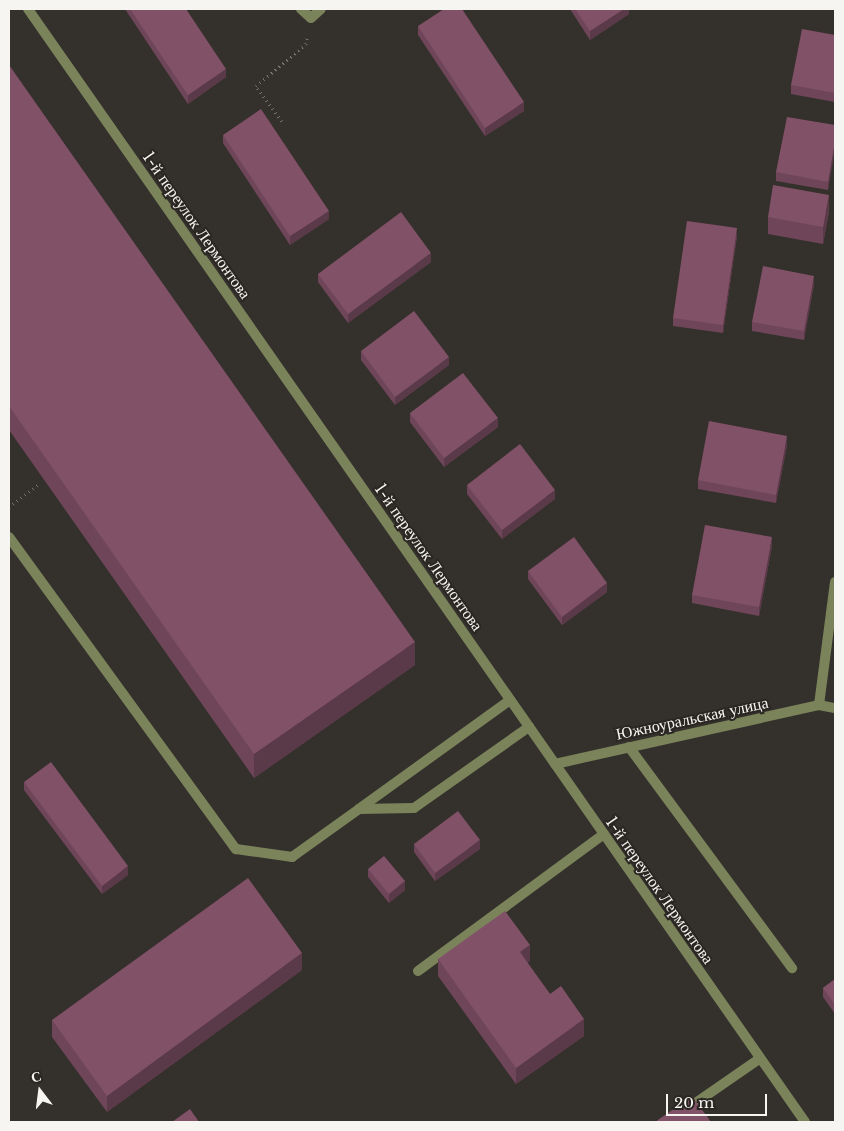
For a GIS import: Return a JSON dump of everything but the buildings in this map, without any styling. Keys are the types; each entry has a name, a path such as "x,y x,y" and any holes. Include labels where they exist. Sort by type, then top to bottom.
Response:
{"street":[{"name":"1-й переулок Лермонтова","path":"28,9 805,1122"},
{"path":"301,9 311,18 321,9"},
{"path":"9,537 236,849 292,857 510,700"},
{"path":"819,705 835,582"},
{"name":"Южноуральская улица","path":"555,764 819,705 835,708"},
{"path":"359,809 414,808 529,727"},
{"path":"629,747 792,968"},
{"path":"418,971 604,834"},
{"path":"668,1122 759,1058"}],"path":[{"path":"282,120 256,86 306,44 311,18"},
{"path":"9,507 40,484"}]}
